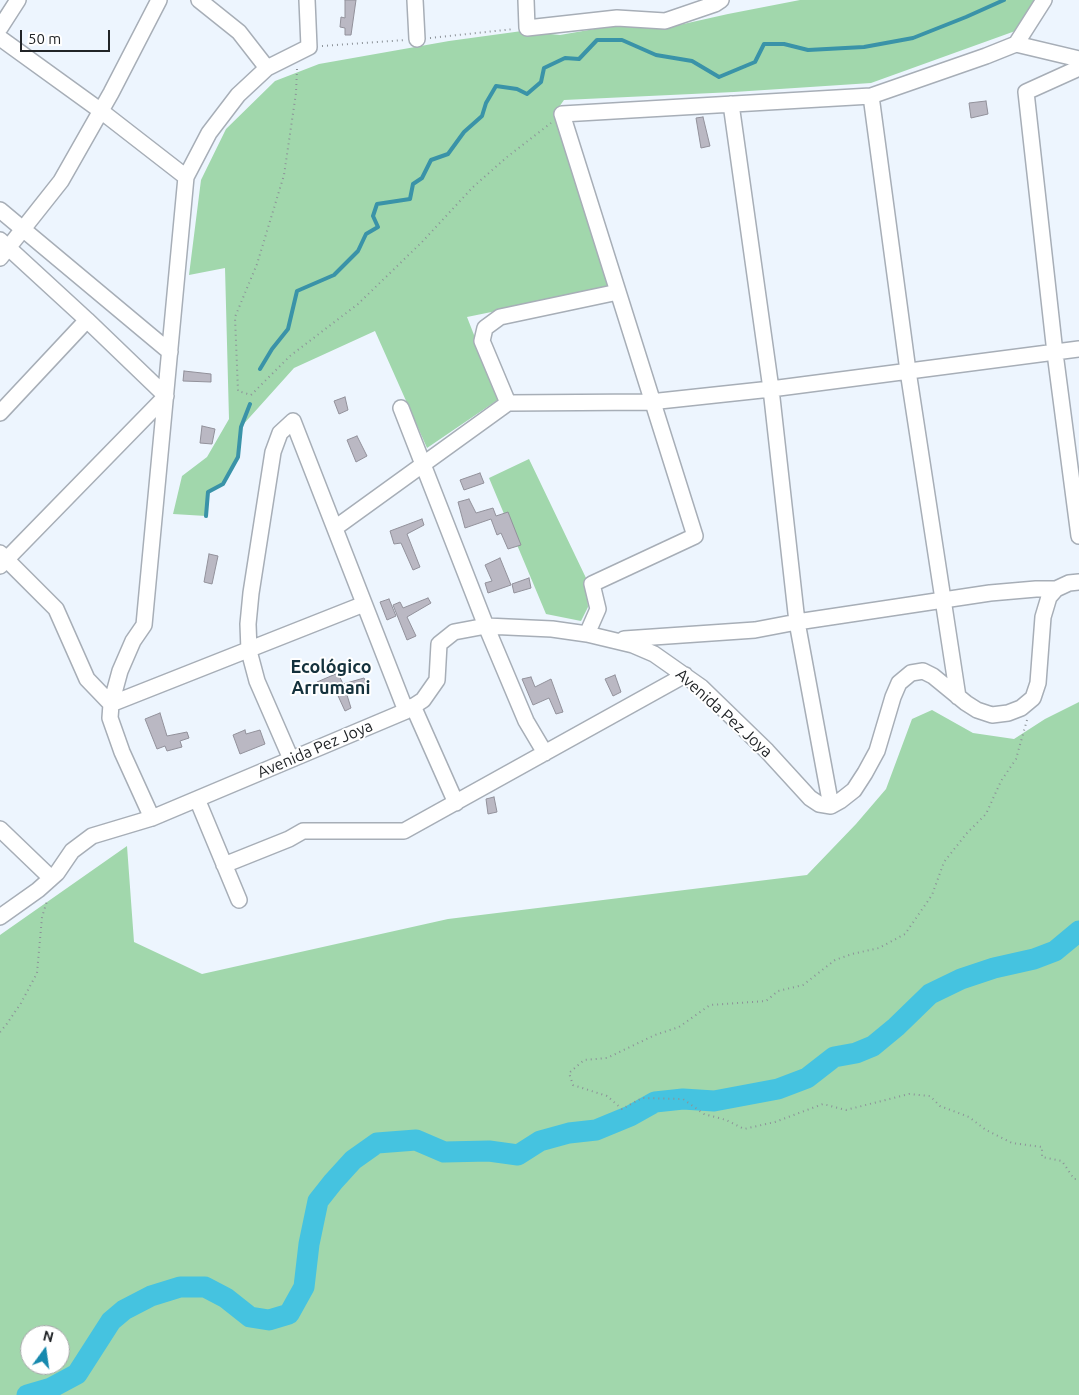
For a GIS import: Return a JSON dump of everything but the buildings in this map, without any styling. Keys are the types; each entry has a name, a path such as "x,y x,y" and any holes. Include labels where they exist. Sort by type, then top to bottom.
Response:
{"street":[{"path":"0,28 18,0"},
{"path":"159,0 61,181 24,230 3,249 87,320 166,396"},
{"path":"199,0 239,32 266,68"},
{"path":"152,818 122,752 110,718 111,704 120,671 132,641 144,625 186,177 209,132 238,95 266,68 303,50 307,0"},
{"path":"415,0 417,39"},
{"path":"526,0 527,28 617,18 665,21 715,4 721,0"},
{"path":"1016,44 1044,0"},
{"path":"0,38 186,177"},
{"path":"587,634 598,609 592,584 695,536 562,114 871,96 1016,44 1079,59"},
{"path":"1079,68 1026,92 1054,353 1079,536"},
{"path":"871,96 908,371 958,697"},
{"path":"731,104 771,389 797,622 831,806 840,802 854,790 865,773 877,751 893,696 899,683 911,673 923,671 933,676 977,710 992,714 1008,713 1020,708 1033,698 1038,683 1043,618 1049,597 1056,589 1069,583 1079,582"},
{"path":"0,210 170,352"},
{"path":"508,403 482,340 485,328 500,317 618,292"},
{"path":"0,413 87,320"},
{"path":"335,528 508,403 653,402 1079,350"},
{"path":"111,704 87,679 56,609 2,560 166,396"},
{"path":"401,408 486,626 526,721 545,753"},
{"path":"291,759 257,681 249,650 248,624 273,452 280,433 293,421 364,604 409,708 456,803"},
{"path":"614,640 755,630 990,593 1056,589"},
{"path":"111,704 364,604"},
{"name":"Avenida Pez Joya","path":"0,917 38,890 57,873 72,851 92,836 152,818 409,708 423,700 437,680 439,644 454,632 486,626 552,629 587,634 633,645 654,654 700,687 767,751 810,798 819,804 831,806"},
{"path":"224,865 289,839 303,830 404,832 685,675"},
{"path":"197,799 238,900"},
{"path":"0,829 51,878"}],"path":[{"path":"303,50 284,175 257,264 235,317 238,391 251,394 290,356 358,304 422,242 473,187 507,157 562,114"},
{"path":"1033,698 1016,759 1000,781 986,814 967,833 944,862 932,895 905,934 879,948 835,960 803,985 778,991 766,1001 710,1006 679,1027 607,1058 584,1060 569,1074 573,1085 607,1096 622,1109 642,1098 683,1099 704,1114 726,1120 744,1129 775,1122 823,1104 846,1110 909,1094 930,1096 940,1106 969,1117 986,1130 1012,1143 1042,1146 1042,1157 1062,1161 1074,1179 1079,1179"},
{"path":"0,1032 20,1003 37,973 42,917 48,899"}],"green space":[{"path":"800,0 1037,0 1018,30 871,83 564,100 554,114 609,288 467,317 499,399 427,448 375,331 294,368 241,427 238,457 223,484 208,492 206,516 173,514 182,476 207,457 229,419 225,268 189,275 201,180 226,129 275,81 319,64 449,41 522,31 560,35 623,24 670,27"},
{"path":"529,459 586,578 588,607 581,621 546,614 489,478"},
{"path":"1079,702 1079,1395 0,1395 0,935 127,846 134,942 202,974 448,919 807,875 856,824 886,789 912,719 932,710 973,733 1014,739 1045,719"}],"waterway":[{"path":"260,369 272,349 288,329 297,291 334,275 358,251 366,234 378,227 373,216 377,204 410,199 413,184 422,178 431,160 448,154 464,132 482,116 486,103 496,86 517,89 527,94 541,82 544,68 565,58 579,59 597,40 622,40 656,55 692,61 719,77 755,62 764,44 784,44 808,50 864,47 913,38 1004,0"},
{"path":"206,516 208,492 223,484 238,457 241,427 250,404"},
{"path":"27,1395 51,1388 77,1374 111,1321 124,1310 151,1296 180,1287 205,1287 226,1298 250,1317 269,1320 289,1314 304,1287 309,1244 318,1201 353,1160 377,1143 416,1140 444,1152 489,1151 518,1155 540,1141 569,1133 596,1130 630,1116 655,1102 683,1099 714,1101 778,1089 807,1078 834,1057 856,1053 873,1046 930,994 961,979 994,968 1034,959 1055,951 1079,931"},
{"path":"51,1388 53,1395"}],"district":[{"name":"Ecológico Arrumani","path":"331,678"}]}
